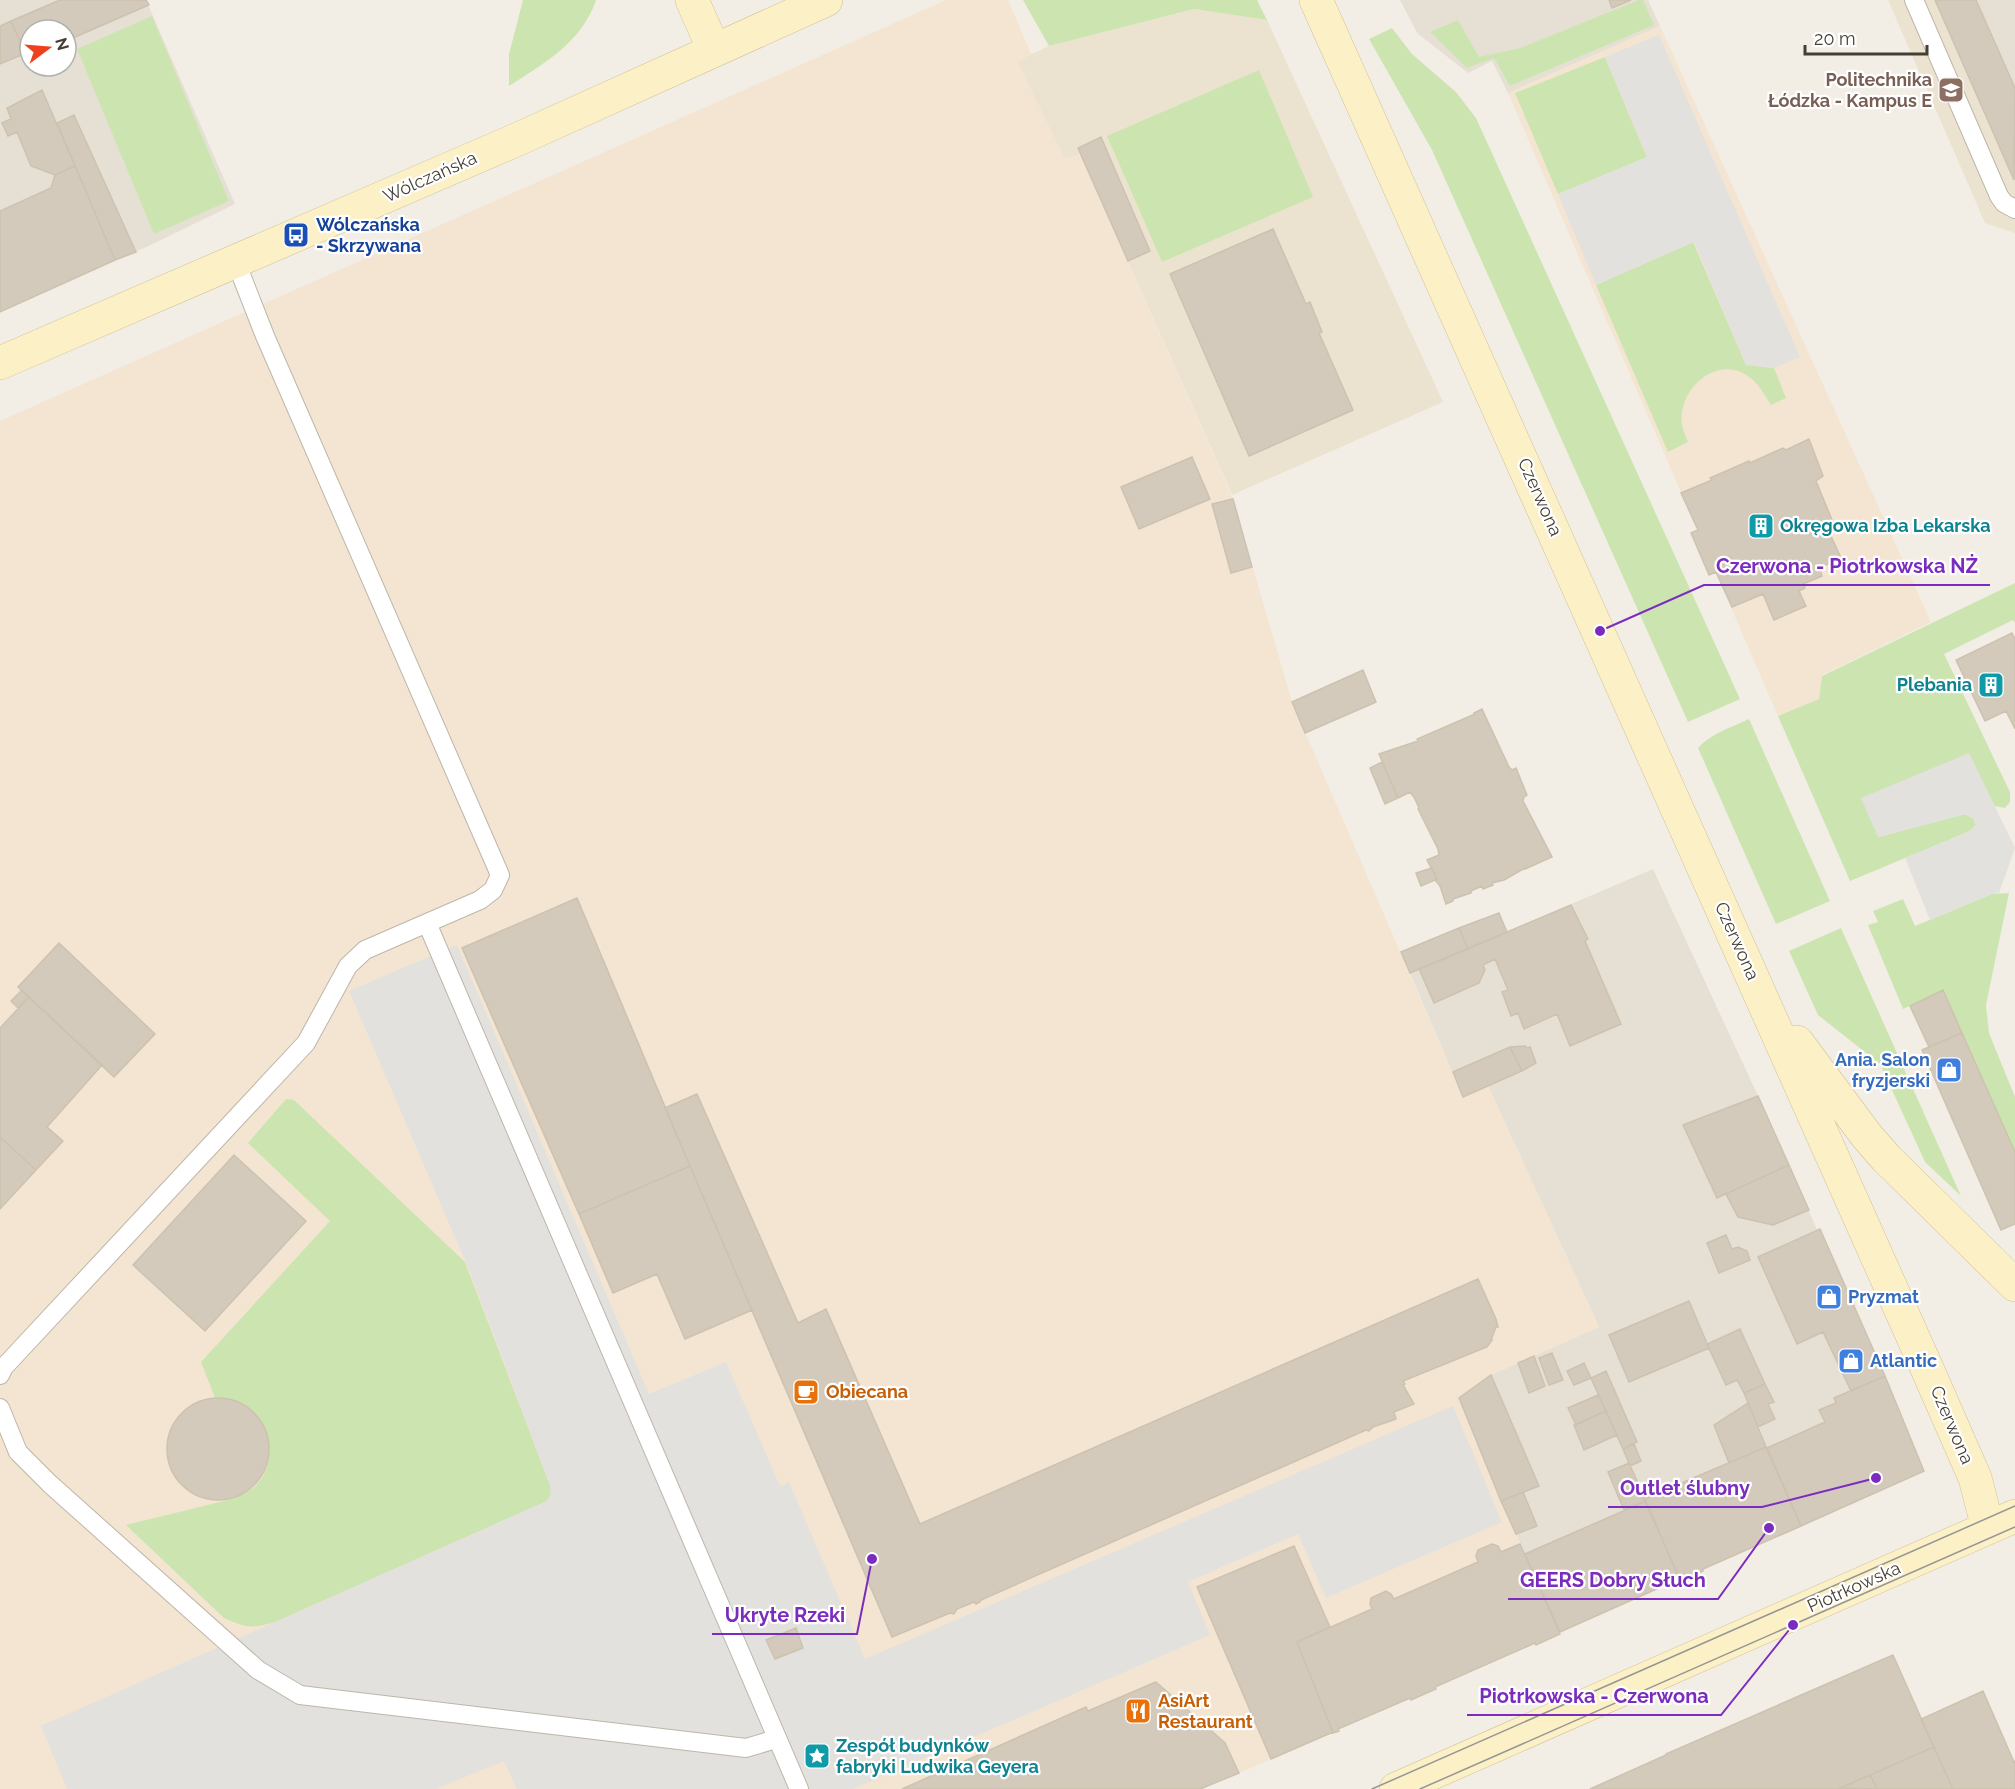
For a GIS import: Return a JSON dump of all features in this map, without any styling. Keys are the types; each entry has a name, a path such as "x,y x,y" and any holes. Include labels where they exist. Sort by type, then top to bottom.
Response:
{"street":[{"path":"692,0 714,50"},
{"name":"Wólczańska","path":"0,363 236,262 825,0"},
{"name":"Czerwona","path":"1316,0 1762,995 1975,1478 2002,1522"},
{"name":"Czerwona","path":"1762,995 1866,1135 1886,1158 2015,1285"},
{"name":"Piotrkowska","path":"1396,1789 2002,1522"}],"lane":[{"path":"1914,0 1999,196 2004,203 2015,209"},
{"path":"0,1375 4,1367 306,1043 348,966 365,950 480,900 493,890 501,875 275,357 236,262"},
{"path":"427,923 799,1789"},
{"path":"0,1408 18,1452 50,1484 258,1670 300,1695 746,1748 776,1739"}],"shaded area":[{"path":"0,0 146,0 235,204 0,312"},
{"path":"946,0 1008,0 1031,54 1018,61 1065,159 1080,154 1233,499 1292,702 1463,1097 1488,1086 1599,1327 1491,1375 1459,1399 1501,1501 1560,1632 1203,1789 0,1789 0,421"},
{"path":"1400,0 1648,0 1660,26 1508,93 1492,61 1468,73 1417,33"},
{"name":"Politechnika Łódzka - Kampus E","path":"1888,0 1935,0 2015,181 2015,233 1985,223"},
{"path":"1935,0 2015,0 2015,181 2014,180"},
{"path":"1194,9 1267,20 1443,402 1232,495 1080,154 1065,159 1017,61 1049,46"},
{"path":"1660,26 1931,622 1822,675 1819,699 1778,716 1508,93"},
{"path":"1659,35 1800,357 1774,368 1746,365 1694,242 1596,285 1558,194 1647,157 1605,57"},
{"path":"1969,753 2015,848 1999,893 1930,920 1905,858 1970,831 1976,825 1974,819 1965,814 1878,837 1861,798"},
{"path":"1653,869 1758,1096 1924,1471 1560,1632 1501,1501 1459,1398 1491,1375 1599,1327 1488,1086 1463,1097 1410,973"},
{"path":"457,945 649,1394 726,1362 780,1486 789,1482 865,1659 1453,1406 1502,1522 1326,1598 1298,1534 1188,1582 1210,1635 853,1789 517,1789 504,1761 436,1789 67,1789 41,1726 547,1501 551,1494 550,1485 470,1272 349,991"}],"green space":[{"path":"523,0 596,0 590,15 572,40 549,60 509,86 509,54"},
{"path":"1023,0 1257,0 1267,20 1194,9 1049,46"},
{"path":"1643,0 1654,25 1510,86 1494,58 1467,68 1430,32 1458,20 1479,57 1520,48"},
{"path":"152,16 229,201 154,234 78,49"},
{"path":"1392,28 1412,54 1456,92 1476,118 1740,699 1688,722 1432,150 1369,39"},
{"path":"1605,57 1647,157 1558,194 1515,93"},
{"path":"1259,70 1313,197 1162,262 1107,136"},
{"path":"1693,242 1746,365 1774,368 1786,398 1771,405 1748,376 1736,370 1723,369 1712,373 1692,388 1686,399 1682,412 1682,425 1688,442 1668,452 1596,285"},
{"path":"2015,583 2015,623 2013,620 1944,654 2010,792 2010,802 2005,808 1994,806 1969,754 1878,837 1965,814 1974,819 1976,825 1970,831 1850,881 1778,716 1819,699 1822,676"},
{"path":"1749,719 1830,901 1776,924 1698,748 1715,735"},
{"path":"2009,893 1986,1005 1989,1033 2015,1097 2015,1152 1943,991 1903,1009 1868,925 1878,922 1873,911 1903,899 1915,926 1992,894"},
{"path":"1841,928 1961,1196 1925,1162 1880,1064 1818,1015 1789,951"},
{"path":"286,1099 294,1100 465,1262 550,1485 551,1494 547,1501 276,1622 250,1626 224,1618 126,1525 232,1499 253,1488 266,1469 269,1446 262,1424 243,1405 215,1398 201,1362 330,1221 248,1143"}],"building":[{"path":"60,0 146,0 149,5 78,36 78,18 18,18"},
{"path":"1609,0 1631,0 1612,8"},
{"path":"1935,0 1976,0 2015,88 2014,180"},
{"path":"18,18 18,37 11,21"},
{"path":"11,21 18,36 18,56 0,64 0,26"},
{"path":"42,90 75,166 55,175 31,166 17,132 8,136 2,123 11,119 7,108"},
{"path":"74,115 136,252 115,260 57,123"},
{"path":"1101,137 1150,251 1128,261 1078,148"},
{"path":"75,166 115,260 0,312 0,211 51,188 55,175"},
{"path":"1273,229 1306,304 1310,302 1322,332 1319,333 1353,410 1249,456 1170,274"},
{"name":"Okręgowa Izba Lekarska","path":"1809,439 1823,476 1816,481 1832,520 1825,523 1841,558 1819,568 1822,576 1803,584 1805,588 1799,591 1806,606 1774,620 1763,594 1732,607 1716,572 1709,575 1691,533 1698,530 1681,493 1749,461 1750,463 1783,448 1786,450"},
{"path":"1192,457 1210,499 1139,529 1121,487"},
{"path":"1233,499 1252,567 1231,573 1212,504"},
{"name":"Plebania","path":"2012,633 2015,639 2015,729 2006,711 1985,721 1956,660"},
{"path":"1363,670 1376,702 1305,733 1292,702"},
{"path":"1482,709 1509,767 1512,770 1516,768 1527,795 1523,801 1552,857 1504,880 1492,883 1493,885 1483,889 1482,886 1446,904 1427,860 1439,855 1438,849 1414,797 1410,792 1398,798 1379,754 1418,741 1417,739"},
{"path":"1382,762 1398,798 1385,804 1370,768"},
{"path":"1432,868 1437,879 1421,886 1416,873"},
{"path":"577,898 690,1166 579,1214 462,948"},
{"path":"1571,905 1588,939 1585,941 1621,1024 1570,1046 1557,1014 1524,1029 1518,1013 1511,1016 1502,992 1508,990 1495,959 1483,965 1485,970 1479,983 1434,1003 1419,969"},
{"path":"1499,913 1507,932 1468,949 1459,928"},
{"path":"1459,928 1468,949 1410,973 1401,952"},
{"path":"59,943 155,1034 114,1077 18,987"},
{"path":"22,990 29,997 18,1008 11,1001"},
{"path":"1943,990 1962,1033 1929,1047 1910,1006"},
{"path":"29,997 102,1065 47,1127 63,1141 36,1170 0,1137 0,1028"},
{"path":"1962,1033 2015,1152 2015,1224 2001,1230 1922,1050"},
{"path":"1510,1047 1530,1047 1536,1063 1522,1071"},
{"path":"1510,1047 1522,1071 1463,1097 1453,1072"},
{"path":"697,1094 798,1323 826,1309 920,1524 1478,1279 1498,1327 1487,1347 1403,1381 1414,1404 1394,1412 1396,1419 1373,1427 1369,1431 1366,1430 976,1604 974,1602 957,1609 954,1614 950,1613 892,1637 665,1108"},
{"path":"1758,1096 1789,1165 1717,1198 1683,1125"},
{"path":"0,1137 36,1170 0,1209"},
{"path":"234,1155 306,1221 205,1331 133,1265"},
{"path":"1789,1165 1809,1210 1773,1225 1738,1217 1726,1194"},
{"path":"690,1166 752,1310 685,1339 657,1274 613,1293 579,1214"},
{"path":"1820,1229 1885,1376 1851,1391 1823,1332 1797,1344 1758,1257"},
{"path":"1726,1235 1732,1249 1738,1247 1747,1251 1750,1260 1719,1273 1707,1243"},
{"path":"1689,1301 1709,1348 1629,1382 1609,1335"},
{"path":"1740,1329 1765,1384 1744,1393 1737,1380 1726,1385 1707,1344"},
{"path":"1552,1353 1563,1380 1549,1385 1539,1358"},
{"path":"1534,1356 1545,1386 1529,1393 1518,1363"},
{"path":"1584,1363 1591,1378 1574,1385 1567,1371"},
{"path":"1606,1371 1637,1442 1623,1449 1591,1378"},
{"path":"1491,1375 1539,1486 1501,1501 1459,1398"},
{"path":"1885,1376 1924,1471 1801,1526 1767,1448 1825,1422 1819,1410 1836,1403 1834,1398"},
{"path":"1765,1384 1774,1402 1768,1404 1775,1419 1758,1427 1744,1393"},
{"path":"1598,1395 1606,1411 1576,1425 1568,1408"},
{"path":"218,1398 238,1402 254,1413 265,1429 269,1449 265,1469 254,1485 238,1496 218,1500 198,1496 182,1485 171,1469 167,1449 171,1429 182,1413 198,1402"},
{"path":"1748,1403 1766,1447 1729,1463 1714,1425"},
{"path":"1606,1411 1617,1435 1584,1450 1574,1425"},
{"path":"1634,1444 1641,1461 1630,1466 1623,1449"},
{"path":"1766,1447 1801,1526 1681,1581 1644,1499"},
{"path":"1629,1463 1646,1501 1624,1510 1608,1472"},
{"path":"1523,1492 1537,1526 1516,1534 1501,1501"},
{"path":"1646,1501 1679,1579 1560,1632 1525,1554"},
{"path":"1492,1544 1498,1546 1501,1552 1520,1544 1560,1634 1333,1733 1297,1642 1372,1609 1371,1598 1386,1591 1394,1599 1478,1562 1476,1556 1478,1550"},
{"path":"1294,1546 1330,1627 1297,1642 1333,1732 1271,1759 1197,1587"},
{"path":"796,1628 803,1648 775,1659 766,1640"},
{"path":"1893,1655 1934,1747 1838,1789 1590,1789 1666,1754"},
{"path":"1156,1682 1225,1743 1239,1773 1200,1789 902,1789 1086,1707 1088,1711"},
{"path":"1983,1691 2015,1761 2015,1789 1953,1789 1921,1719"},
{"path":"1934,1747 1953,1789 1877,1789 1870,1775"},
{"path":"1870,1775 1877,1789 1840,1788"}],"tram line":[{"path":"1372,1789 2015,1506"},
{"path":"1420,1789 2015,1527"}],"place":[{"name":"Politechnika Łódzka - Kampus E","path":"1951,90"},
{"name":"Wólczańska - Skrzywana","path":"296,235"},
{"name":"Okręgowa Izba Lekarska","path":"1761,526"},
{"name":"Czerwona - Piotrkowska NŻ","path":"1600,631"},
{"name":"Plebania","path":"1991,685"},
{"name":"Ania. Salon fryzjerski","path":"1949,1070"},
{"name":"Pryzmat","path":"1829,1297"},
{"name":"Atlantic","path":"1851,1361"},
{"name":"Obiecana","path":"806,1392"},
{"name":"Outlet ślubny","path":"1876,1478"},
{"name":"GEERS Dobry Słuch","path":"1769,1528"},
{"name":"Ukryte Rzeki","path":"872,1559"},
{"name":"Piotrkowska - Czerwona","path":"1793,1625"},
{"name":"AsiArt Restaurant","path":"1138,1711"},
{"name":"Zespół budynków fabryki Ludwika Geyera","path":"817,1756"}]}
